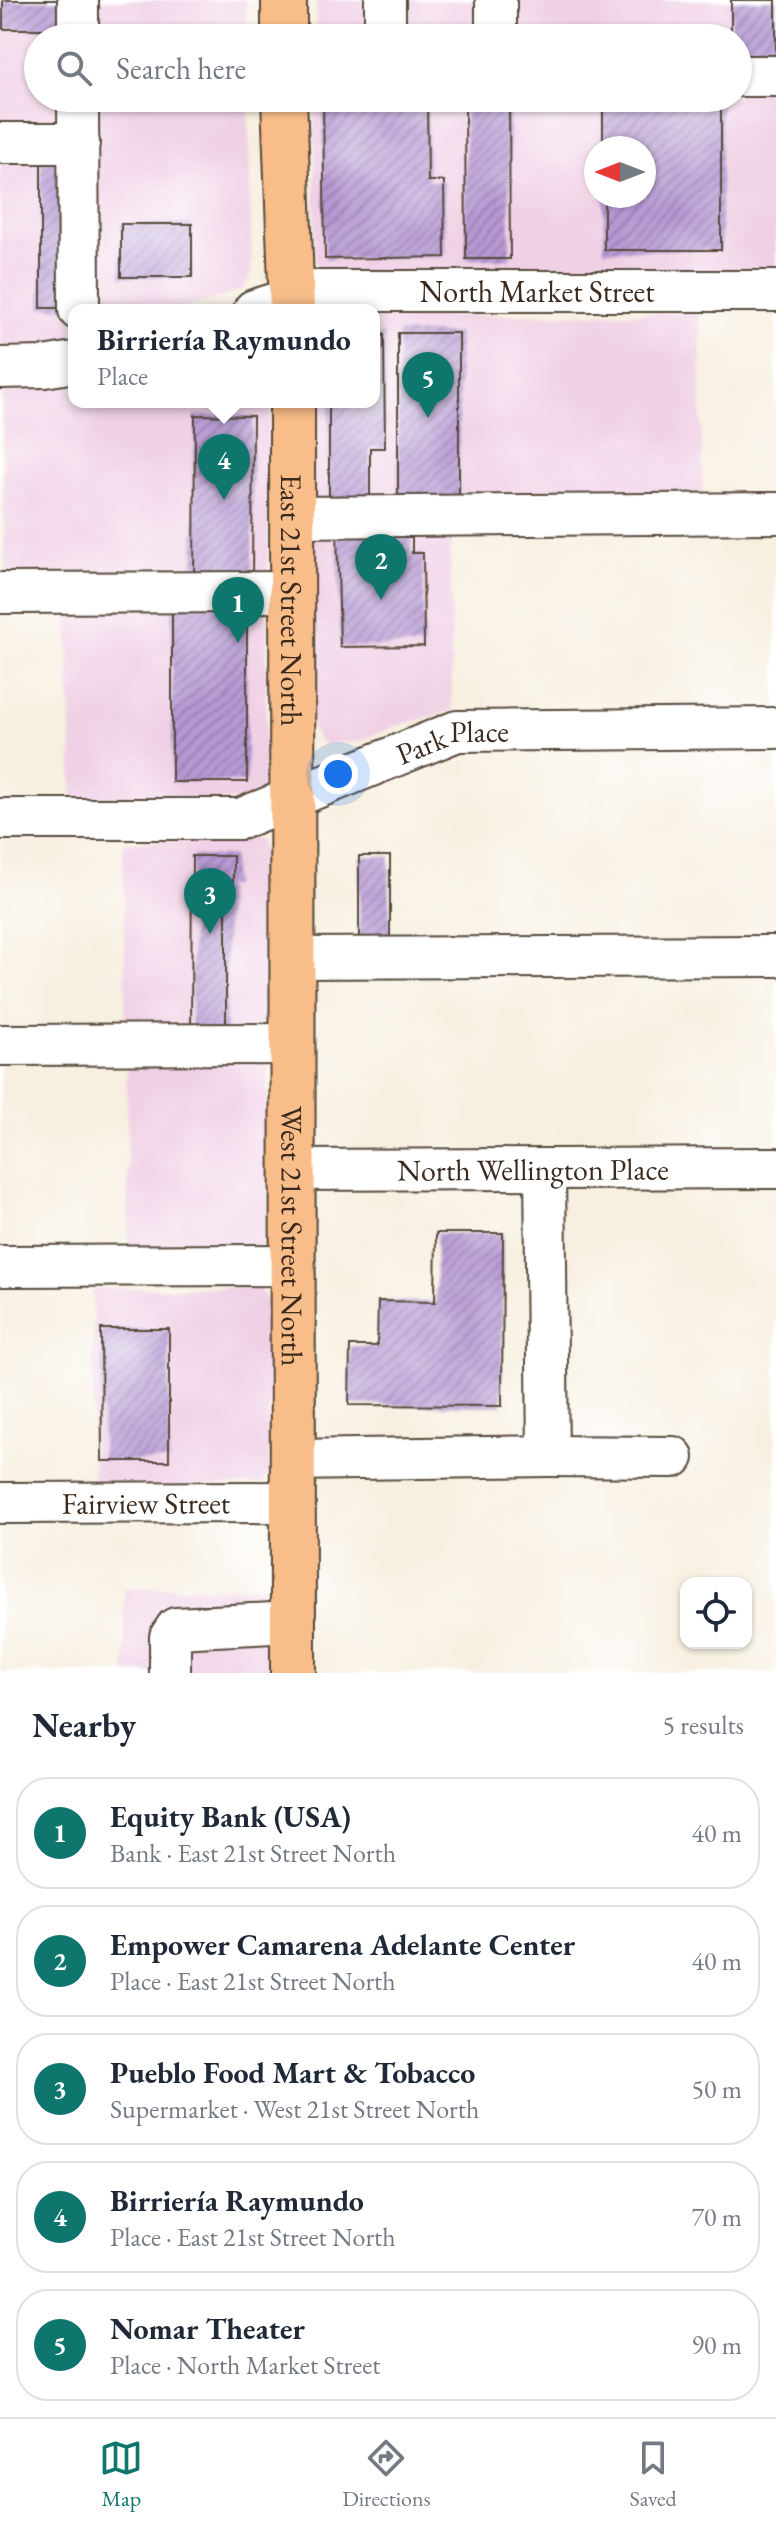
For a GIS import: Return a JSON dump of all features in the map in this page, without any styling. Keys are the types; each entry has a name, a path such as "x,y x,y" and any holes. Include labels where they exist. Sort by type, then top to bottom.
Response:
{"main road":[{"path":"284,0 284,24"},
{"path":"279,304 284,112"},
{"name":"East 21st Street North","path":"290,799 292,408"},
{"name":"West 21st Street North","path":"290,799 293,1673"}],"street":[{"path":"78,0 78,24"},
{"path":"385,0 385,24"},
{"path":"496,0 496,24"},
{"path":"752,76 776,76"},
{"path":"78,112 79,304"},
{"path":"0,143 79,143"},
{"name":"North Market Street","path":"284,304 315,291 776,291"},
{"path":"0,368 68,363"},
{"path":"292,517 776,513"},
{"path":"0,593 292,592"},
{"name":"Park Place","path":"0,819 240,819 457,731 776,728"},
{"path":"291,958 776,956"},
{"path":"0,1045 291,1044"},
{"name":"North Wellington Place","path":"291,1170 776,1168"},
{"path":"545,1169 548,1456"},
{"path":"0,1266 292,1265"},
{"name":"Fairview Street","path":"0,1503 292,1481 548,1456 673,1457"},
{"path":"170,1673 170,1637 176,1628 292,1622"}],"shaded area":[{"path":"0,0 71,0 71,24 24,24 24,112 72,112 73,304 68,304 68,344 0,354"},
{"path":"86,0 246,0 247,24 86,24"},
{"path":"316,0 776,0 776,274 332,274 315,261 315,112 752,112 752,24 316,24"},
{"path":"87,112 248,112 252,262 249,280 242,290 199,304 88,304"},
{"path":"700,312 703,518 450,521 452,711 399,725 356,742 325,744 317,738 311,725 312,408 380,408 380,317"},
{"path":"68,387 68,408 270,408 265,787 260,799 73,808 68,607 6,609 2,388"},
{"path":"248,837 260,840 267,856 268,1234 265,1247 129,1254 123,842"},
{"path":"93,1289 259,1289 269,1302 269,1472 262,1484 93,1489"},
{"path":"269,1586 270,1673 126,1673 124,1588"}],"building":[{"path":"3,0 67,0 67,24 24,24 24,29 3,29"},
{"path":"731,0 776,0 776,65 752,66 752,24 731,24"},
{"path":"323,112 427,112 428,181 444,181 445,257 325,259"},
{"path":"465,112 509,112 510,259 466,259"},
{"path":"603,112 721,112 721,250 604,250 604,208 656,208 656,136 603,136"},
{"path":"41,154 67,154 67,308 41,308"},
{"path":"121,224 192,224 192,277 121,277"},
{"path":"398,333 459,333 459,502 398,502"},
{"path":"380,334 384,334 385,448 370,448 370,503 329,503 329,408 380,408"},
{"path":"195,415 253,416 252,585 194,585"},
{"path":"412,525 412,553 423,553 424,646 340,647 337,526"},
{"path":"172,603 247,603 247,782 172,782"},
{"path":"192,856 233,856 233,886 226,886 226,1035 191,1035"},
{"path":"359,856 390,856 390,943 359,943"},
{"path":"436,1233 503,1233 502,1406 349,1405 350,1346 377,1346 378,1301 435,1302"},
{"path":"101,1329 169,1329 169,1461 102,1461"}],"place":[{"name":"Nomar Theater","path":"428,418"},
{"name":"Birriería Raymundo","path":"224,500"},
{"name":"Empower Camarena Adelante Center","path":"381,600"},
{"name":"Equity Bank (USA)","path":"238,643"},
{"name":"Pueblo Food Mart & Tobacco","path":"210,934"}]}
